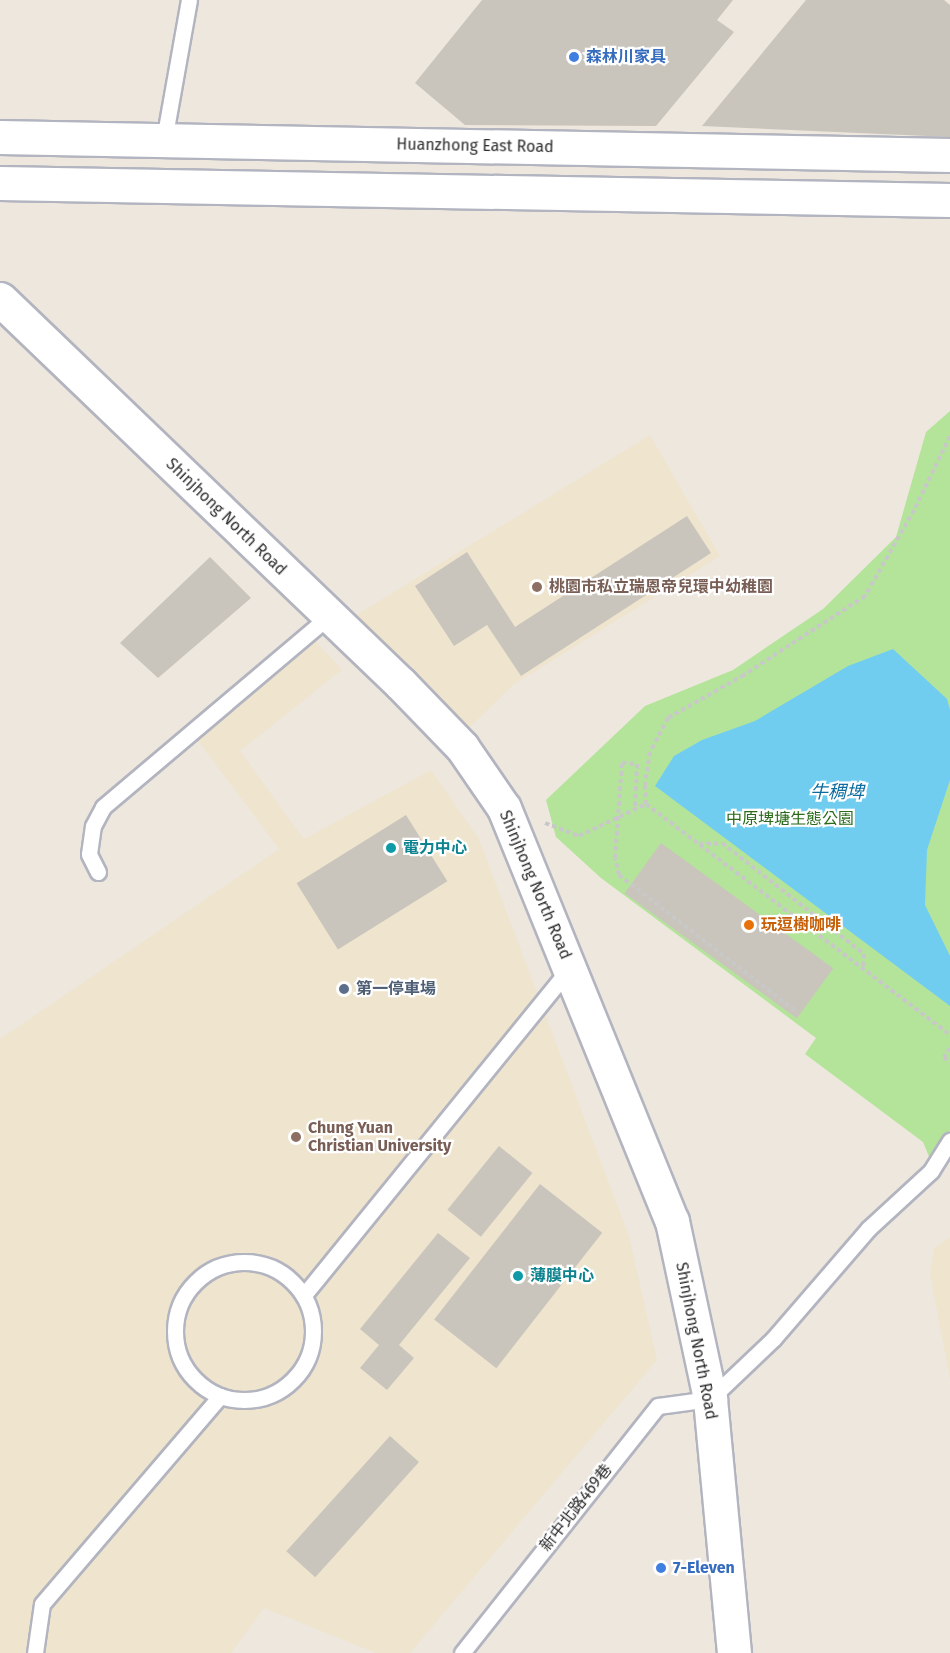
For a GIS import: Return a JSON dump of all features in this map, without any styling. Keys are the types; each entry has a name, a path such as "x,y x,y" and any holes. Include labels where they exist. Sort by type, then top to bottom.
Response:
{"street":[{"name":"Huanzhong East Road","path":"0,137 950,155"},
{"path":"0,183 950,200"},
{"name":"Shinjhong North Road","path":"0,298 462,747 504,808 672,1221 710,1399 734,1653"}],"lane":[{"path":"164,140 189,0"},
{"path":"98,872 89,854 93,826 103,807 329,616"},
{"path":"304,1295 570,968"},
{"path":"710,1399 774,1338 868,1229 931,1171 950,1140"},
{"path":"248,1262 280,1273 304,1295 313,1317 313,1341 307,1363 293,1382 274,1395 251,1401 220,1396 189,1374 178,1353 174,1330 178,1308 189,1289 206,1273 226,1264 248,1262"},
{"path":"35,1653 42,1604 220,1396"},
{"name":"新中北路469巷","path":"462,1653 658,1406 710,1399"}],"path":[{"path":"646,804 650,752 668,718 744,675 865,596 914,510 950,436"},
{"path":"635,809 637,764 622,763 615,858 619,875 797,1012"},
{"path":"541,822 579,836 646,804"},
{"path":"646,804 950,1035"},
{"path":"699,844 722,843 864,954 863,969"},
{"path":"950,1048 944,1058 950,1063"}],"shaded area":[{"name":"桃園市私立瑞恩帝兒環中幼稚園","path":"650,435 720,556 513,685 466,731 353,617"},
{"name":"Chung Yuan Christian University","path":"308,633 342,670 240,751 304,839 431,770 479,839 629,1236 657,1360 410,1653 376,1653 264,1608 231,1653 0,1653 0,1039 279,849 189,729"},
{"path":"950,1237 950,1379 930,1275 934,1248"}],"green space":[{"name":"中原埤塘生態公園","path":"950,411 950,1130 930,1159 923,1142 805,1054 816,1038 601,878 556,837 546,800 645,706 733,670 823,609 896,537 926,432"}],"water":[{"name":"牛稠埤","path":"893,649 947,699 950,710 950,780 927,850 925,905 950,956 950,1006 655,786 674,756 702,740 755,721 848,666"}],"building":[{"name":"森林川家具","path":"482,0 733,0 717,20 734,32 656,126 465,125 415,83"},
{"path":"806,0 944,0 950,5 950,137 702,126"},
{"path":"687,516 711,553 521,676 487,625 454,646 415,586 467,552 515,627"},
{"path":"210,557 251,598 158,678 120,643"},
{"name":"電力中心","path":"406,815 447,881 338,950 297,883"},
{"path":"661,843 833,968 797,1018 625,893"},
{"path":"499,1146 532,1173 481,1237 447,1210"},
{"name":"薄膜中心","path":"540,1184 602,1233 496,1368 434,1320"},
{"path":"438,1233 470,1258 399,1345 414,1358 387,1390 360,1368 379,1345 360,1329"},
{"path":"390,1436 419,1462 315,1577 286,1551"}],"place":[{"name":"森林川家具","path":"574,57"},
{"name":"桃園市私立瑞恩帝兒環中幼稚園","path":"537,587"},
{"name":"電力中心","path":"391,848"},
{"name":"玩逗樹咖啡","path":"749,925"},
{"name":"第一停車場","path":"344,989"},
{"name":"Chung Yuan Christian University","path":"296,1137"},
{"name":"薄膜中心","path":"518,1276"},
{"name":"7-Eleven","path":"661,1568"}]}
